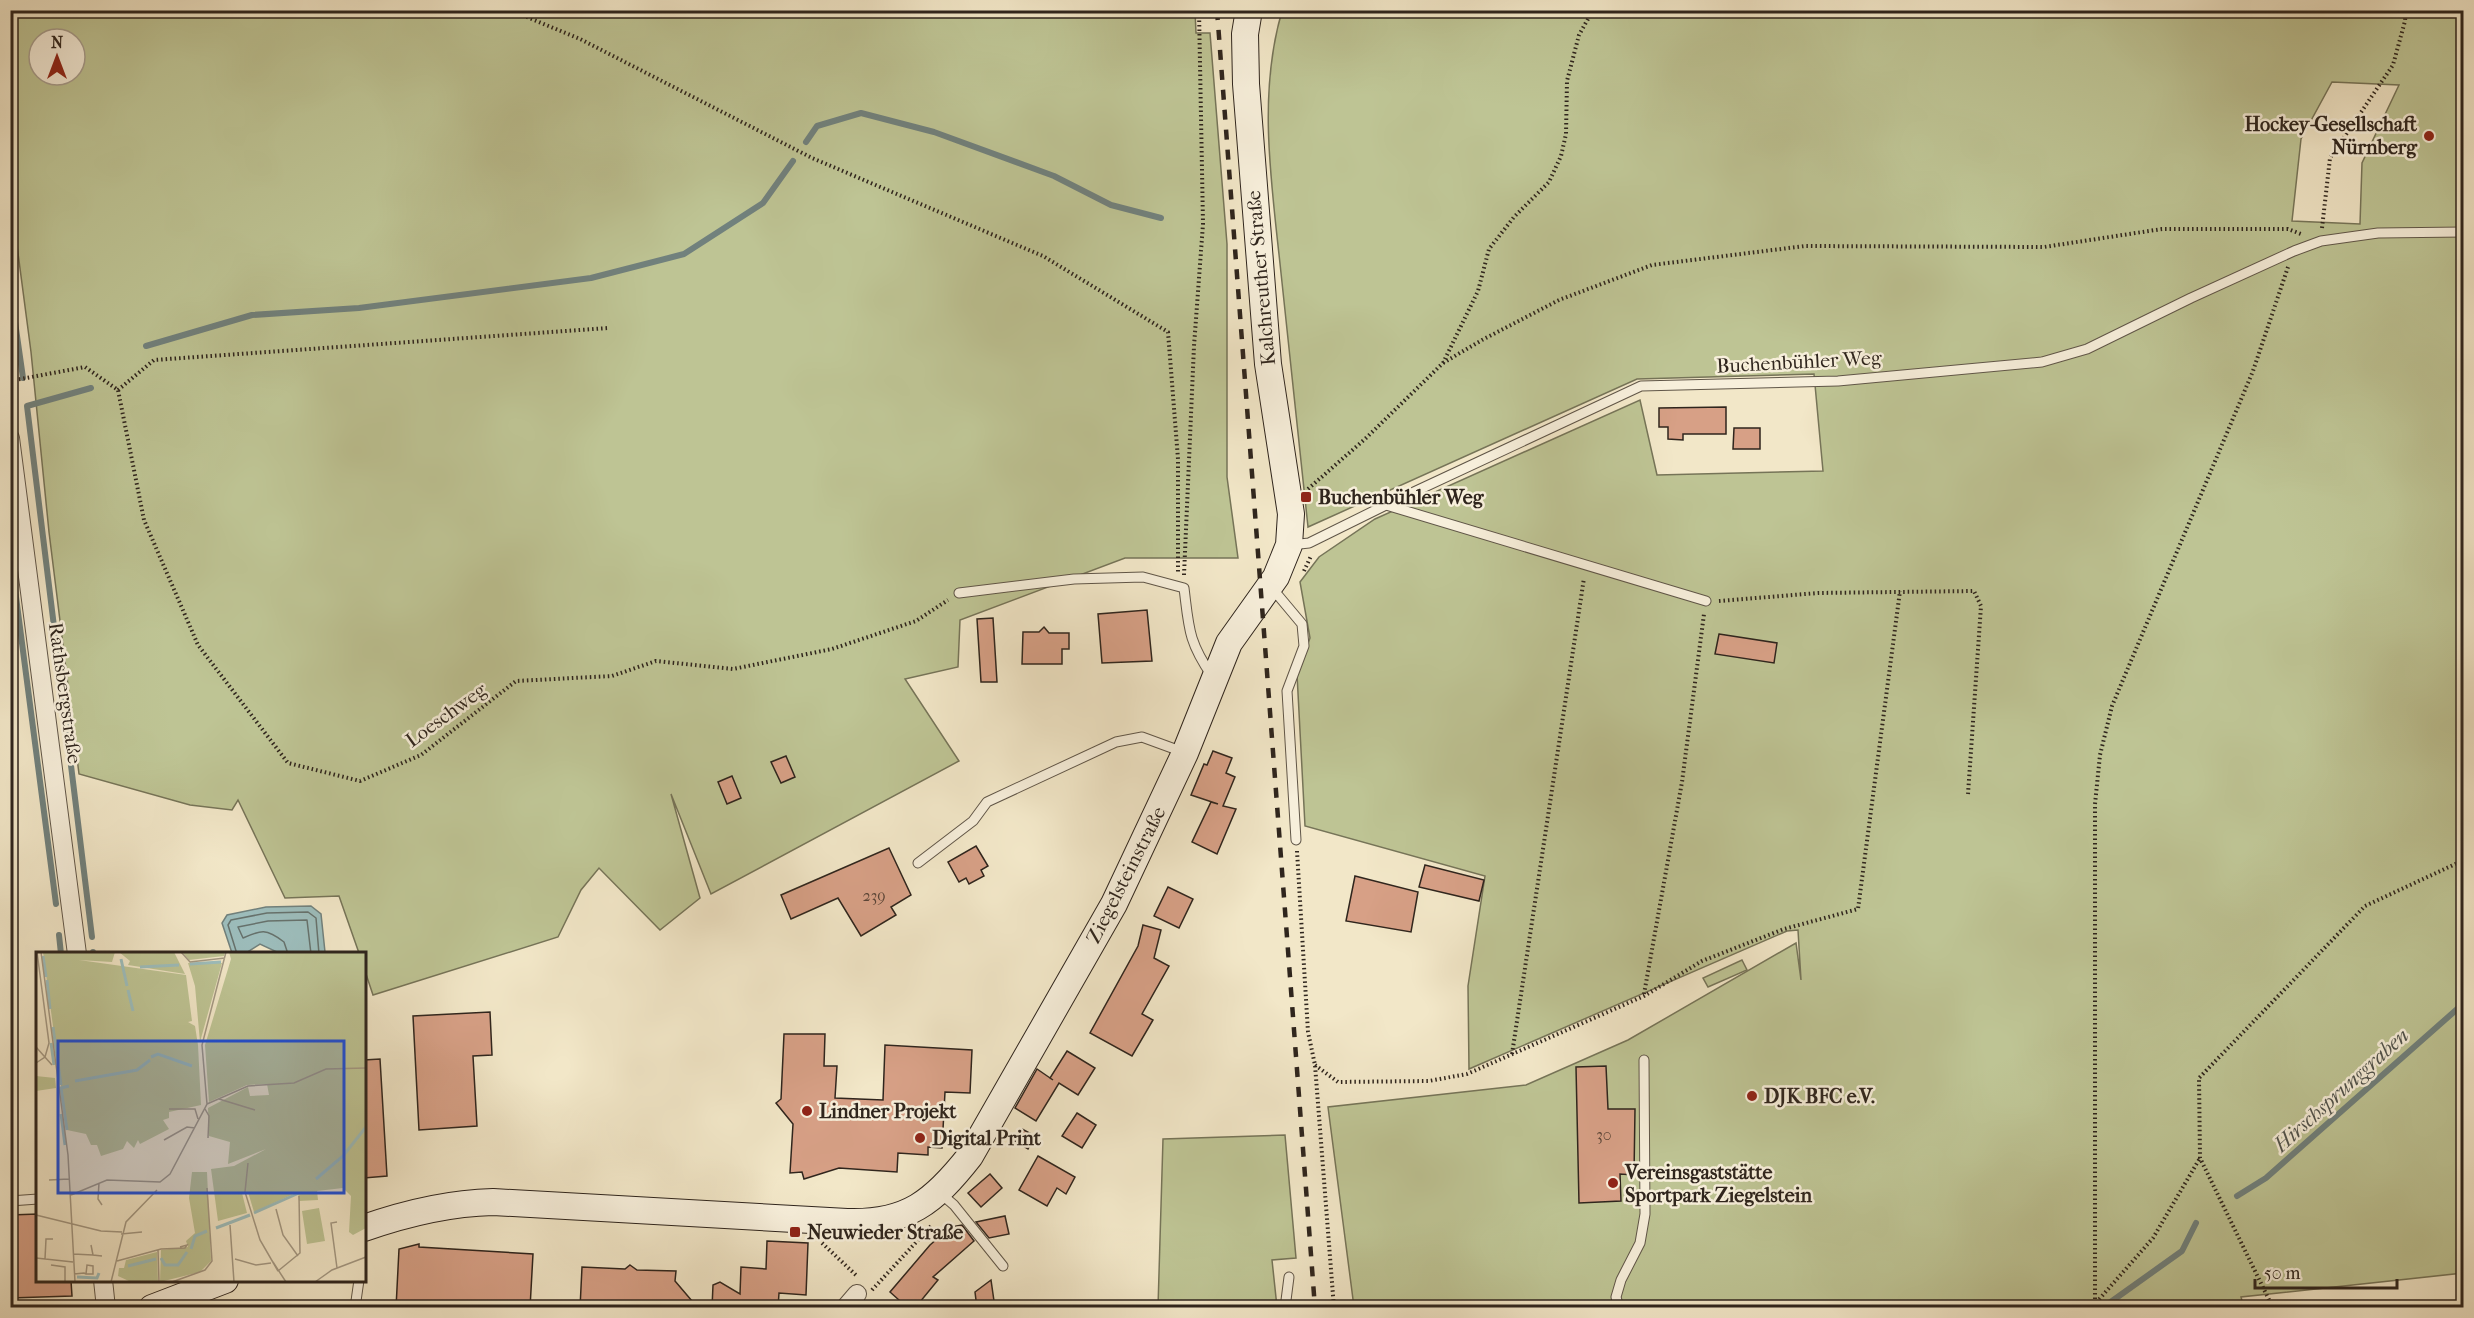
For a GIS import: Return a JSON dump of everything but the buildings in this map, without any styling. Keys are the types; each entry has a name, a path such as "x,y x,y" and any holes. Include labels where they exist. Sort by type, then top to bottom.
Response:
{"street":[{"name":"Kalchreuther Straße","path":"1249,10 1245,34 1246,84 1268,364 1291,514 1288,545"},
{"name":"Rathsbergstraße","path":"10,438 76,952"},
{"name":"Ziegelsteinstraße","path":"939,1192 970,1156 1114,904 1185,753 1213,678 1236,631 1281,568 1288,545"},
{"path":"366,1227 426,1209 471,1202 866,1222 892,1219 914,1211 939,1192"},
{"path":"103,1282 106,1308"},
{"path":"152,1308 222,1282"}],"lane":[{"name":"Buchenbühler Weg","path":"1288,545 1310,543 1641,386 1838,381 2042,362 2087,349 2191,298 2321,241 2378,233 2463,232"},
{"path":"1386,505 1706,602"},
{"path":"959,593 1074,579 1143,577 1181,587 1189,634 1196,652 1213,678"},
{"path":"1270,586 1302,624 1305,646 1287,691 1296,840"},
{"path":"918,863 972,821 987,802 1116,742 1142,737 1185,753"},
{"path":"1619,1308 1616,1297 1621,1280 1640,1243 1645,1214 1644,1060"},
{"path":"939,1192 954,1205 1003,1266"},
{"path":"10,1201 36,1199"},
{"path":"1285,1308 1289,1277"},
{"path":"355,1308 359,1282"}],"path":[{"path":"510,10 580,39 812,158 1043,256 1168,332 1178,459 1181,587"},
{"path":"1181,587 1203,225 1199,10"},
{"path":"1443,363 1478,291 1489,249 1514,218 1549,182 1562,156 1566,134 1568,81 1579,35 1593,10"},
{"path":"1301,495 1365,439 1443,363 1559,300 1652,265 1805,246 2044,247 2162,229 2288,229 2321,241 2330,158 2393,65 2406,21 2406,10"},
{"path":"2095,1306 2095,804 2100,755 2112,706 2253,370 2294,251"},
{"path":"10,381 85,367 118,390 154,360 608,328"},
{"name":"Loeschweg","path":"118,390 144,520 198,645 288,763 360,781 421,755 516,681 612,676 656,661 733,669 832,649 916,621 959,593"},
{"path":"1178,459 1190,458"},
{"path":"1512,1054 1586,565"},
{"path":"1316,1065 1338,1082 1429,1081 1467,1074 1644,996 1702,961 1784,929 1858,909 1900,591"},
{"path":"1644,996 1682,782 1706,602 1818,593 1974,591 1981,606 1968,794"},
{"path":"1296,840 1308,1032 1316,1065 1334,1308"},
{"path":"2273,1308 2200,1158 2199,1078 2366,906 2463,860"},
{"path":"2089,1308 2095,1306 2153,1238 2200,1158"},
{"path":"812,1220 813,1234 858,1297 940,1217 939,1192"}],"green space":[{"path":"10,11 1195,11 1196,33 1210,33 1227,244 1227,477 1238,558 1125,558 960,620 958,667 905,679 959,761 711,894 671,794 700,898 660,930 599,868 581,890 558,937 373,995 366,974 366,952 359,952 339,896 285,898 238,800 232,810 190,805 79,774 49,532 31,352 11,200"},
{"path":"1282,11 2463,11 2463,1273 2241,1297 2244,1308 1354,1307 1328,1107 1526,1085 1628,1040 1796,943 1801,980 1798,930 1787,931 1469,1069 1468,986 1485,876 1305,826 1297,674 1310,638 1300,582 1319,557 1375,519 1640,400 1657,475 1823,471 1814,374 1637,379 1308,527 1271,174 1268,108 1274,43","holes":["2332,82 2399,85 2362,163 2360,224 2292,221 2301,139"]},
{"path":"1742,960 1747,970 1708,987 1703,978"},
{"path":"1285,1135 1296,1258 1272,1260 1277,1307 1158,1307 1163,1139"}],"water":[{"path":"311,906 321,914 325,952 277,952 260,944 248,952 232,952 222,923 227,915 266,907"}],"waterway":[{"path":"806,142 817,126 861,113 934,132 1054,176 1111,205 1161,218"},
{"path":"146,346 252,315 359,308 591,278 684,254 763,203 793,161"},
{"path":"10,287 23,378"},
{"path":"91,388 27,406 92,937"},
{"path":"13,574 56,904"},
{"path":"59,935 61,952"},
{"name":"Hirschsprunggraben","path":"2237,1196 2266,1178 2464,1003"},
{"name":"Hirschsprunggraben","path":"2105,1306 2182,1251 2196,1223"}],"railway":[{"path":"1217,10 1315,1308"}],"place":[{"name":"Hockey-Gesellschaft Nürnberg","path":"2429,136"},
{"name":"Buchenbühler Weg","path":"1306,497"},
{"name":"DJK BFC e.V.","path":"1752,1096"},
{"name":"Lindner Projekt","path":"807,1111"},
{"name":"Digital Print","path":"920,1138"},
{"name":"Vereinsgaststätte Sportpark Ziegelstein","path":"1613,1183"},
{"name":"Neuwieder Straße","path":"795,1232"}]}
